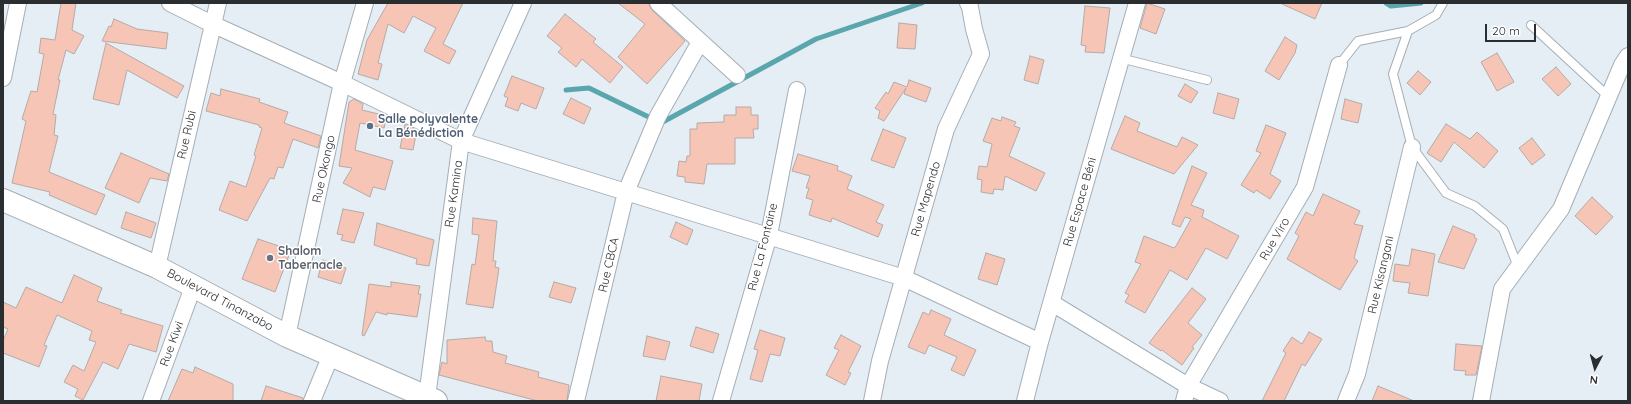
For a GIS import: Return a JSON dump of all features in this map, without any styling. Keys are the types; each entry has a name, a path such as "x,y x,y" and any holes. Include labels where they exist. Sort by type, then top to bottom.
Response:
{"street":[{"path":"3,78 18,3"},
{"path":"170,3 462,141 904,278 1040,342"},
{"name":"Rue Rubi","path":"157,267 218,3"},
{"name":"Rue Okongo","path":"287,336 342,83 365,3"},
{"name":"Rue Kamina","path":"432,399 462,141 522,3"},
{"path":"658,3 737,75"},
{"name":"Rue Espace Béni","path":"1025,401 1040,342 1120,58 1137,3"},
{"name":"Rue Mapendo","path":"872,401 880,361 946,129 981,54 969,5"},
{"name":"Rue CBCA","path":"576,401 626,192 658,116 700,42"},
{"path":"1481,401 1502,289 1561,209 1609,97 1626,63"},
{"name":"Rue Viro","path":"1186,394 1305,187 1339,65"},
{"name":"Rue La Fontaine","path":"721,401 768,235 797,90"},
{"name":"Rue Kisangani","path":"1346,401 1357,374 1412,147"},
{"name":"Boulevard Tinanzabo","path":"3,200 157,267 193,288 287,336 432,399"},
{"name":"Rue Kiwi","path":"151,401 193,288"},
{"path":"1052,303 1186,394 1220,401"},
{"path":"312,401 331,356"}],"lane":[{"path":"1339,65 1358,41 1408,31 1436,15 1442,3"},
{"path":"1531,25 1609,97"},
{"path":"1408,31 1393,74 1412,147 1446,193 1475,206 1503,229 1518,267"},
{"path":"1120,58 1207,80"}],"building":[{"path":"61,3 76,3 72,30 84,36 74,54 66,50 58,80 60,80 53,114 56,115 54,135 58,136 49,172 105,195 96,215 49,195 50,192 12,183 26,121 22,119 31,91 37,92 44,54 39,53 41,38 55,40"},
{"path":"388,3 463,3 443,44 456,51 449,64 424,51 436,28 413,16 404,33 388,24 378,63 382,64 378,80 358,74 367,40"},
{"path":"618,3 648,3 652,10 685,41 647,84 618,57 645,24"},
{"path":"1147,3 1165,9 1156,34 1140,28"},
{"path":"1280,3 1322,3 1315,19"},
{"path":"1085,6 1110,8 1104,53 1085,52 1086,46 1081,45"},
{"path":"565,14 596,39 593,42 623,67 610,83 582,59 576,67 558,52 562,48 547,36"},
{"path":"114,19 137,29 168,33 166,49 102,41"},
{"path":"899,23 917,25 915,49 897,48"},
{"path":"1285,37 1297,45 1295,53 1279,80 1265,71"},
{"path":"106,43 184,86 177,98 127,70 119,105 93,99"},
{"path":"1497,53 1514,82 1497,91 1481,62"},
{"path":"1030,56 1044,60 1038,84 1024,80"},
{"path":"1556,67 1571,84 1558,96 1542,79"},
{"path":"1418,71 1431,82 1420,95 1407,83"},
{"path":"512,76 544,88 536,109 521,103 518,111 505,106 508,98 504,96"},
{"path":"909,80 931,88 926,102 904,94 906,88 884,121 878,118 880,111 875,108 886,92 888,94 894,82 907,87"},
{"path":"1185,84 1198,92 1191,103 1178,96"},
{"path":"221,89 260,99 259,102 288,112 284,123 321,136 318,148 293,139 283,168 278,167 274,179 270,178 247,221 219,210 230,181 246,187 256,156 254,155 262,128 259,127 259,125 206,111 211,93 220,96"},
{"path":"1218,93 1239,99 1234,119 1213,113"},
{"path":"571,98 591,108 584,124 563,114"},
{"path":"354,99 363,104 362,110 387,116 384,128 360,123 355,150 393,161 385,190 373,187 370,197 343,183 352,168 339,166 349,102"},
{"path":"1345,99 1362,104 1358,123 1341,119"},
{"path":"736,107 751,107 751,115 758,115 758,129 753,129 754,138 735,138 735,164 707,164 704,184 685,182 685,177 677,176 679,161 686,162 687,156 690,156 690,129 697,129 697,123 724,122 724,115 736,115"},
{"path":"1125,116 1140,123 1137,131 1177,147 1182,137 1198,145 1174,174 1111,149"},
{"path":"1002,117 1016,122 1014,126 1020,128 1009,156 1045,173 1036,191 1005,176 1003,190 994,189 993,194 981,192 982,180 977,179 979,166 987,167 992,144 983,141 992,118 1001,121"},
{"path":"405,124 417,130 413,150 400,148"},
{"path":"1446,124 1470,139 1477,132 1498,151 1484,168 1454,142 1441,162 1427,153"},
{"path":"1266,125 1286,133 1270,174 1281,181 1270,199 1256,190 1254,193 1241,185 1261,153 1256,151"},
{"path":"883,129 906,138 894,168 871,160"},
{"path":"1532,138 1545,155 1532,165 1519,148"},
{"path":"121,153 169,174 167,181 150,178 139,203 105,188"},
{"path":"798,154 838,166 837,170 852,176 847,189 884,205 876,222 883,225 878,237 832,218 831,222 809,215 813,200 806,198 809,188 806,188 810,176 792,171"},
{"path":"1192,166 1207,173 1191,205 1204,210 1202,217 1239,236 1227,259 1206,248 1187,280 1170,270 1145,313 1125,302 1129,295 1125,293 1141,264 1135,262 1144,236 1174,248 1191,219 1185,217 1180,227 1172,224"},
{"path":"1323,194 1360,211 1354,224 1363,226 1354,258 1358,261 1340,290 1287,259 1299,236 1295,233 1306,212 1313,216"},
{"path":"1592,197 1613,217 1596,235 1575,216"},
{"path":"343,209 364,213 354,243 341,240 343,235 337,234"},
{"path":"126,212 156,223 151,238 121,228"},
{"path":"473,218 497,221 493,261 496,261 495,267 499,268 493,308 466,304 472,264 475,265 479,235 472,234"},
{"path":"676,222 693,230 687,245 670,237"},
{"path":"377,223 434,240 429,266 416,264 417,259 374,245"},
{"path":"1453,226 1475,235 1474,237 1477,239 1464,269 1438,262"},
{"name":"Shalom Tabernacle","path":"258,239 291,250 275,292 242,279"},
{"path":"1412,249 1435,254 1428,296 1408,293 1410,283 1393,281 1395,264 1409,266"},
{"path":"986,253 1005,259 997,285 978,279"},
{"path":"323,260 346,268 341,284 318,277"},
{"path":"74,275 102,288 97,301 122,310 120,313 163,326 156,352 129,344 118,369 103,362 83,400 75,396 78,389 64,382 73,365 84,371 96,342 89,340 92,331 57,315 44,345 47,346 39,367 3,353 3,341 8,329 3,327 3,302 16,308 26,287 62,303"},
{"path":"391,282 420,286 418,294 421,294 417,317 387,313 387,315 376,312 364,336 362,335 369,284 391,287"},
{"path":"554,282 576,288 571,303 549,297"},
{"path":"1192,288 1206,299 1188,323 1202,335 1192,347 1194,348 1182,365 1162,350 1161,351 1149,343"},
{"path":"931,310 951,319 944,335 976,350 964,376 951,370 957,357 929,345 925,354 908,347 923,312 929,315"},
{"path":"696,327 719,334 713,353 690,346"},
{"path":"760,330 785,338 780,356 770,354 762,382 750,379 758,350 754,349"},
{"path":"1309,332 1322,339 1305,366 1302,364 1284,401 1262,401 1286,353 1283,351 1292,337 1302,344"},
{"path":"841,335 861,346 848,372 851,373 845,385 826,375 839,350 834,348"},
{"path":"647,336 670,342 665,360 643,356"},
{"path":"485,337 486,341 492,341 493,352 507,356 505,363 539,372 538,377 569,385 567,401 538,401 439,375 442,362 447,364 447,340"},
{"path":"1456,344 1482,346 1476,375 1465,375 1466,371 1454,370"},
{"path":"195,367 233,384 233,401 168,401 182,369 193,373"},
{"path":"661,376 702,384 699,401 656,401"},
{"path":"266,386 303,398 303,401 261,401"},
{"path":"1378,386 1414,401 1372,401"}],"waterway":[{"path":"566,90 589,88 661,123 816,39 922,3"},
{"path":"1386,3 1391,6 1421,3"}],"place":[{"name":"Salle polyvalente La Bénédiction","path":"370,126"},
{"name":"Shalom Tabernacle","path":"270,258"}]}
